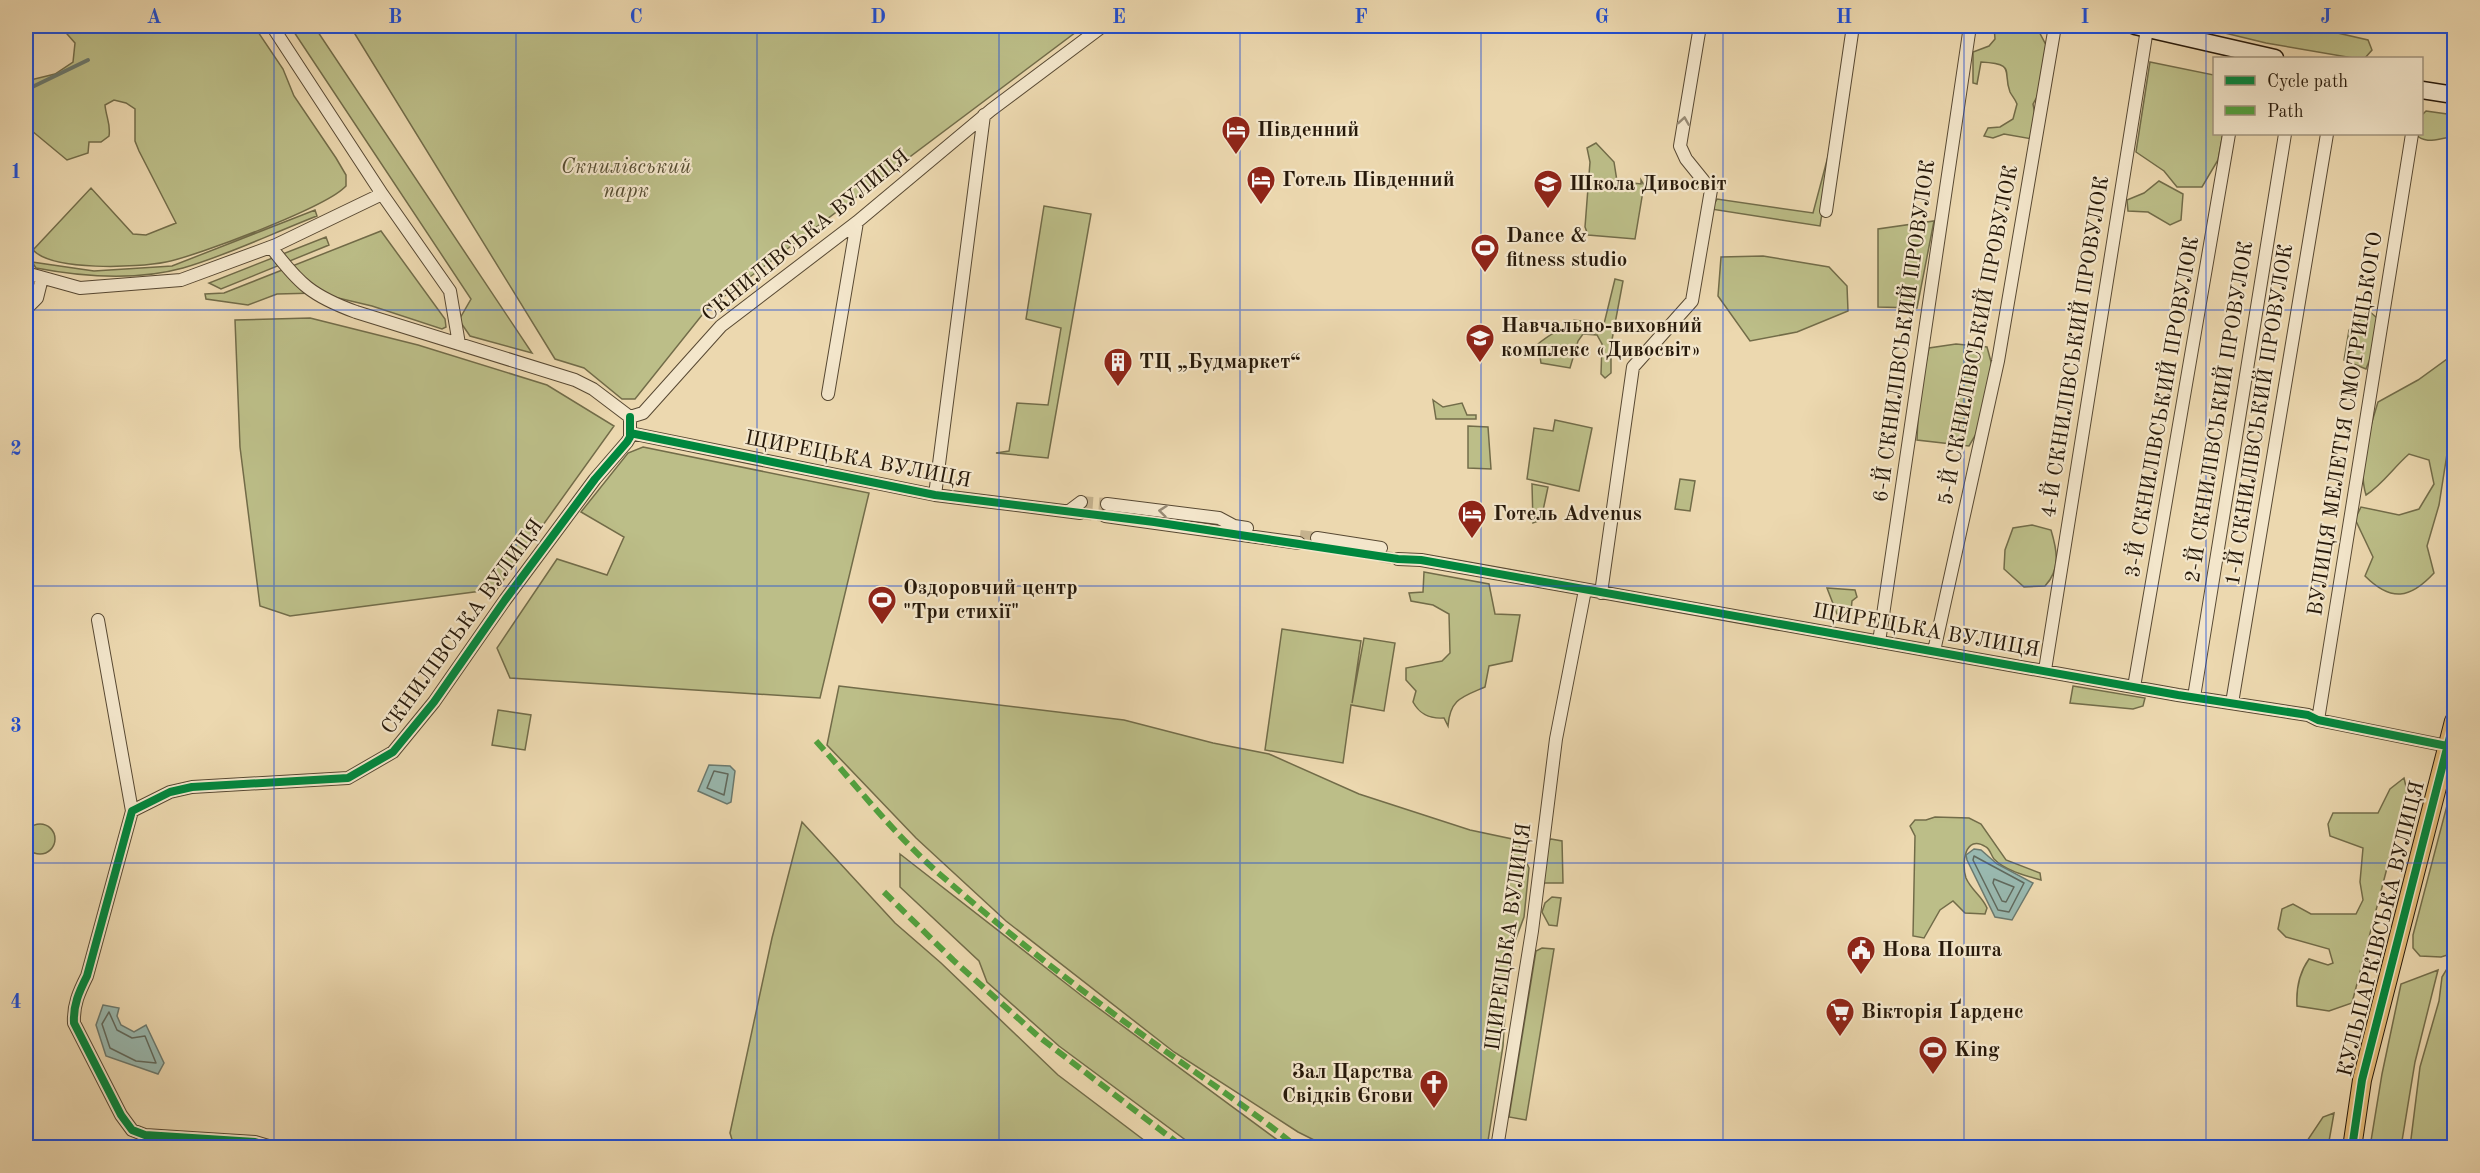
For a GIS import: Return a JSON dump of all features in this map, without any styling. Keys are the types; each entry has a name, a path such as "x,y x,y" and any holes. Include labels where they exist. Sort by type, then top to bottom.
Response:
{"main road":[{"path":"2141,27 2241,56 2258,57"},
{"path":"2423,90 2454,95"},
{"name":"КУЛЬПАРКІВСЬКА ВУЛИЦЯ","path":"2352,1148 2362,1080 2454,721"}],"street":[{"path":"272,26 382,194 450,291 459,344"},
{"name":"СКНИЛІВСЬКА ВУЛИЦЯ","path":"630,417 643,413 721,326 857,222 984,115 1103,26"},
{"path":"1601,593 1633,367 1692,301 1711,190 1686,159 1680,146 1700,26"},
{"path":"1826,211 1853,26"},
{"name":"6-Й СКНИЛІВСЬКИЙ ПРОВУЛОК","path":"1879,642 1970,26"},
{"name":"5-Й СКНИЛІВСЬКИЙ ПРОВУЛОК","path":"1934,651 1998,362 2055,26"},
{"name":"4-Й СКНИЛІВСЬКИЙ ПРОВУЛОК","path":"2045,670 2141,27"},
{"path":"935,495 984,115"},
{"name":"3-Й СКНИЛІВСЬКИЙ ПРОВУЛОК","path":"2134,687 2229,135"},
{"name":"2-Й СКНИЛІВСЬКИЙ ПРОВУЛОК","path":"2194,697 2285,135"},
{"name":"1-Й СКНИЛІВСЬКИЙ ПРОВУЛОК","path":"2232,703 2326,135"},
{"name":"ВУЛИЦЯ МЕЛЕТІЯ СМОТРИЦЬКОГО","path":"2318,720 2412,135"},
{"path":"26,273 80,288 181,280 273,246 382,194"},
{"path":"828,394 857,222"},
{"path":"273,246 305,288 325,301 575,380 593,389 630,417 630,433"},
{"path":"26,309 37,298 42,278"},
{"name":"СКНИЛІВСЬКА ВУЛИЦЯ","path":"132,811 170,792 192,786 348,778 393,752 434,702 594,479 627,442 630,433"},
{"name":"ЩИРЕЦЬКА ВУЛИЦЯ","path":"630,433 935,495 1077,508"},
{"path":"1106,510 1296,539"},
{"path":"1317,542 1380,552"},
{"name":"ЩИРЕЦЬКА ВУЛИЦЯ","path":"1398,555 2134,687 2308,715 2318,720 2447,746"},
{"name":"ЩИРЕЦЬКА ВУЛИЦЯ","path":"1497,1148 1532,931 1556,739 1585,590"},
{"path":"98,620 132,811 87,976 77,995 73,1012 74,1023 121,1114 132,1130 145,1135 255,1142 275,1148"}],"green space":[{"path":"60,26 254,26 283,69 294,96 346,175 346,186 334,195 289,218 232,241 166,262 136,266 96,266 58,262 43,257 33,250 91,188 133,234 146,235 176,223 139,151 135,141 135,109 126,103 114,100 105,105 109,136 101,142 89,142 88,153 67,160 26,126 26,81 55,74 73,62 75,43"},
{"path":"290,26 314,26 532,353 470,336 459,320 471,299"},
{"name":"Скнилівський парк","path":"350,26 1084,26 706,310 635,399 622,399 584,368 555,359"},
{"path":"1994,26 2036,26 2046,45 2038,95 2033,104 2036,119 2032,139 2004,134 1993,138 1984,136 1988,128 2000,127 2013,119 2017,104 2010,92 2006,70 2000,65 1981,62 1977,84 1973,83 1973,52 1989,46 1995,39"},
{"path":"2196,26 2307,26 2368,40 2372,50 2366,57 2347,57 2266,43"},
{"path":"2150,62 2213,75 2213,135 2223,135 2218,160 2202,187 2177,187 2164,171 2136,152"},
{"path":"2426,111 2454,115 2454,137 2429,140 2420,138 2416,135 2423,135 2423,114"},
{"path":"1835,130 1820,226 1711,209 1717,199 1813,213"},
{"path":"1596,143 1614,162 1617,181 1641,184 1641,180 1644,185 1635,239 1588,235 1585,227 1590,162 1587,148"},
{"path":"2159,181 2183,194 2181,220 2170,225 2148,212 2128,211 2127,200 2144,193"},
{"path":"1044,206 1091,214 1048,458 996,453 1009,451 1017,403 1048,405 1061,328 1026,319"},
{"path":"315,210 317,216 217,257 165,272 128,276 72,274 36,268 32,262 94,271 172,266"},
{"path":"1934,221 1917,308 1878,307 1878,229"},
{"path":"381,231 445,319 446,327 442,329 372,306 317,293 277,294 248,305 206,299 205,294 224,293"},
{"path":"326,237 329,245 221,289 209,283"},
{"path":"1763,256 1829,267 1847,286 1848,311 1797,332 1750,341 1718,296 1721,257"},
{"path":"1615,279 1623,281 1611,345 1611,373 1605,378 1601,374 1602,344 1597,335 1583,334 1578,341 1570,368 1541,363 1538,344 1574,320 1604,324"},
{"path":"2369,311 2377,318 2373,351 2366,369 2344,360 2349,330"},
{"path":"310,318 418,345 547,385 614,426 497,589 290,616 260,606 240,447 235,320"},
{"path":"1956,344 1987,347 1993,369 1979,429 1969,446 1917,440 1919,395 1929,348"},
{"path":"2454,354 2452,422 2439,505 2427,546 2434,573 2417,588 2400,594 2392,593 2383,590 2365,576 2373,557 2355,519 2361,507 2399,515 2419,509 2434,484 2429,460 2409,454 2366,495 2363,460 2368,437 2378,402 2418,380"},
{"path":"1433,400 1443,407 1462,403 1467,415 1476,415 1476,419 1436,419"},
{"path":"1555,420 1592,428 1579,491 1527,479 1534,428 1553,431"},
{"path":"1468,426 1488,427 1491,469 1468,468"},
{"path":"643,447 869,493 820,698 510,678 497,648 557,559 607,575 624,537 581,512 628,453"},
{"path":"1680,479 1695,481 1690,511 1675,509"},
{"path":"1532,484 1548,487 1541,520 1533,523"},
{"path":"2032,525 2051,530 2056,552 2056,566 2045,586 2024,587 2004,569 2005,550 2013,528"},
{"path":"1424,572 1489,584 1495,614 1520,615 1512,661 1489,666 1485,687 1455,704 1451,710 1448,726 1444,718 1430,717 1419,710 1413,702 1416,691 1406,680 1406,668 1442,661 1450,653 1449,614 1433,605 1411,601 1409,593 1423,592"},
{"path":"1827,588 1855,590 1857,597 1852,601 1851,611 1837,614"},
{"path":"1282,629 1361,641 1352,703 1364,638 1395,643 1384,711 1351,705 1343,763 1265,750"},
{"path":"839,686 1124,720 1213,743 1269,754 1359,794 1470,830 1517,840 1529,868 1524,917 1514,944 1506,997 1503,1046 1487,1147 1328,1147 1298,1132 1174,1052 1006,921 916,838 827,745"},
{"path":"2073,686 2145,698 2143,706 2133,709 2070,703"},
{"path":"498,710 531,715 525,750 492,745"},
{"path":"2404,778 2407,791 2352,1003 2329,1011 2297,1006 2299,981 2309,959 2328,965 2333,963 2329,949 2286,937 2278,929 2282,909 2293,904 2311,914 2356,914 2363,900 2360,882 2363,848 2330,836 2328,824 2333,813 2378,813 2390,789"},
{"path":"2454,793 2454,953 2441,957 2420,956 2413,948 2413,935 2450,794"},
{"path":"1935,817 1969,818 1981,824 2006,860 2040,873 2041,880 2003,866 1994,859 1987,848 1973,844 1966,852 1964,865 1966,878 1987,908 1985,914 1965,913 1953,901 1940,910 1924,938 1913,936 1915,836 1910,826 1915,820"},
{"path":"802,822 895,923 941,963 1058,1075 1153,1147 837,1148 816,1144 740,1148 733,1143 730,1133 772,938"},
{"path":"40,824 46,825 54,833 54,845 46,853 40,854 34,853 26,845 25,839 26,833 34,825"},
{"path":"1551,839 1562,841 1563,883 1543,883 1545,842"},
{"path":"900,854 1082,996 1287,1147 1195,1147 1059,1046 987,982 979,961 900,887"},
{"path":"1552,897 1561,898 1557,926 1549,925 1542,912 1545,903"},
{"path":"1542,948 1554,949 1526,1120 1509,1117 1536,951"},
{"path":"2454,961 2454,1147 2410,1147 2420,1067 2439,1001 2442,977"},
{"path":"2438,970 2415,1062 2401,1147 2370,1147 2382,1074 2401,984"},
{"path":"2334,1113 2328,1147 2303,1147 2323,1117"}],"water":[{"path":"709,765 730,766 735,771 731,802 727,804 698,791"},
{"path":"1974,849 1981,850 1997,864 2033,883 2012,920 1995,917 1967,860 1966,855"},
{"path":"103,1005 119,1008 117,1016 121,1025 134,1032 146,1025 164,1063 158,1074 106,1056 96,1025"}],"waterway":[{"path":"26,90 88,60"}],"tunnel":[{"path":"1081,502 1107,504"},
{"path":"1080,513 1105,516"},
{"path":"1300,536 1317,538"},
{"path":"1380,556 1398,559"}],"marked path":[{"path":"816,741 926,862 1015,938 1089,996 1298,1148"},
{"path":"884,892 953,960 1038,1036 1184,1148"}],"cycle path":[{"path":"275,1148 255,1142 145,1135 132,1130 121,1115 74,1023 79,993 87,976 132,811 170,792 192,787 348,778 393,752 434,702 505,600 595,479 627,442 630,437 630,417"},
{"path":"630,433 935,495 1154,522 1398,559 1421,560 2178,695 2308,715 2318,720 2447,746"},
{"path":"2352,1148 2362,1080 2454,721"}],"place":[{"name":"Південний","path":"1236,156"},
{"name":"Готель Південний","path":"1261,206"},
{"name":"Школа Дивосвіт","path":"1548,210"},
{"name":"Dance & fitness studio","path":"1485,274"},
{"name":"Навчально-виховний комплекс «Дивосвіт»","path":"1480,364"},
{"name":"ТЦ „Будмаркет“","path":"1118,388"},
{"name":"Готель Advenus","path":"1472,540"},
{"name":"Оздоровчий центр \"Три стихії\"","path":"882,626"},
{"name":"Нова Пошта","path":"1861,976"},
{"name":"Вікторія Ґарденс","path":"1840,1038"},
{"name":"King","path":"1933,1076"},
{"name":"Зал Царства Свідків Єгови","path":"1434,1110"}]}
